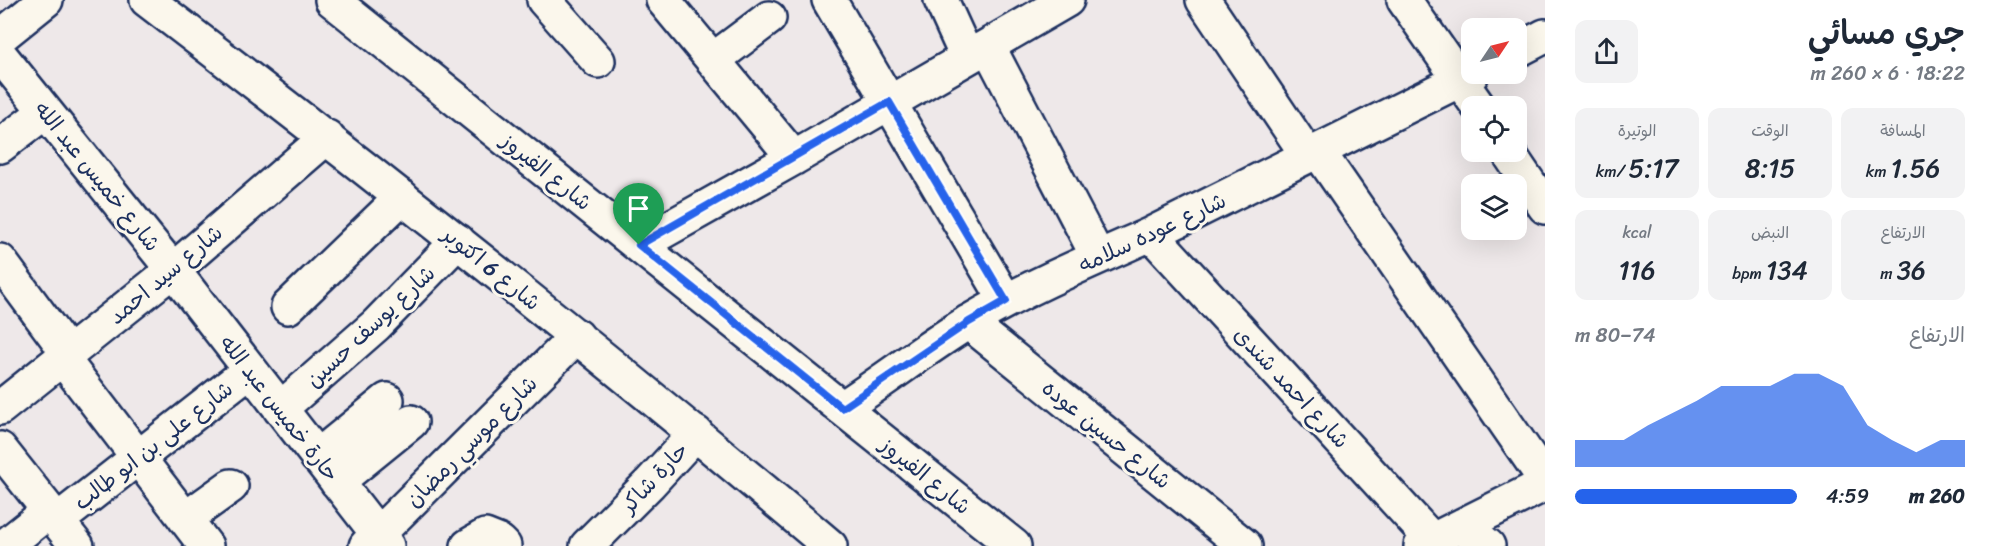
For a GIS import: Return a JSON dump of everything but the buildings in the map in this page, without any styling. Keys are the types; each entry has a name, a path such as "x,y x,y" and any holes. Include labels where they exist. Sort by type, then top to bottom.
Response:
{"street":[{"path":"0,37 46,0"},
{"name":"شارع 6 اكتوبر","path":"147,0 327,137 458,241 696,433 831,546"},
{"name":"شارع الفيروز","path":"332,0 1014,546"},
{"path":"544,0 598,61"},
{"path":"663,0 794,158"},
{"path":"829,0 1006,301"},
{"path":"941,0 977,51 1098,257"},
{"path":"639,245 1066,0"},
{"path":"1404,0 1461,71"},
{"path":"1208,2 1545,482 1427,543"},
{"path":"713,60 769,18"},
{"path":"1527,45 1545,36"},
{"name":"شارع خميس عبد الله","path":"0,55 173,270"},
{"name":"شارع عوده سلامه","path":"842,408 969,322 1006,301 1151,234 1461,80"},
{"path":"0,146 45,112"},
{"name":"شارع سيد احمد","path":"0,408 173,270 327,137"},
{"path":"1515,162 1545,207"},
{"path":"288,307 402,197"},
{"name":"شارع احمد شندى","path":"1151,234 1427,543"},
{"name":"شارع يوسف حسين","path":"280,409 376,325 458,241"},
{"path":"0,261 138,458 206,546"},
{"name":"حارة خميس عبد الله","path":"173,270 327,470 377,542"},
{"name":"شارع حسين عوده","path":"969,322 1245,546"},
{"name":"شارع موسي رمضان","path":"377,542 577,336"},
{"name":"شارع على بن ابو طالب","path":"5,546 62,532 138,458 250,370"},
{"path":"327,470 387,400"},
{"path":"327,470 411,422"},
{"name":"حارة شاكر","path":"587,546 696,433"},
{"path":"0,449 62,532"},
{"path":"186,519 231,486"},
{"path":"1463,525 1488,546"},
{"path":"468,546 485,536 504,546"}],"route":[{"path":"889,102 1006,301 969,322 842,408 639,245 889,102"}]}
